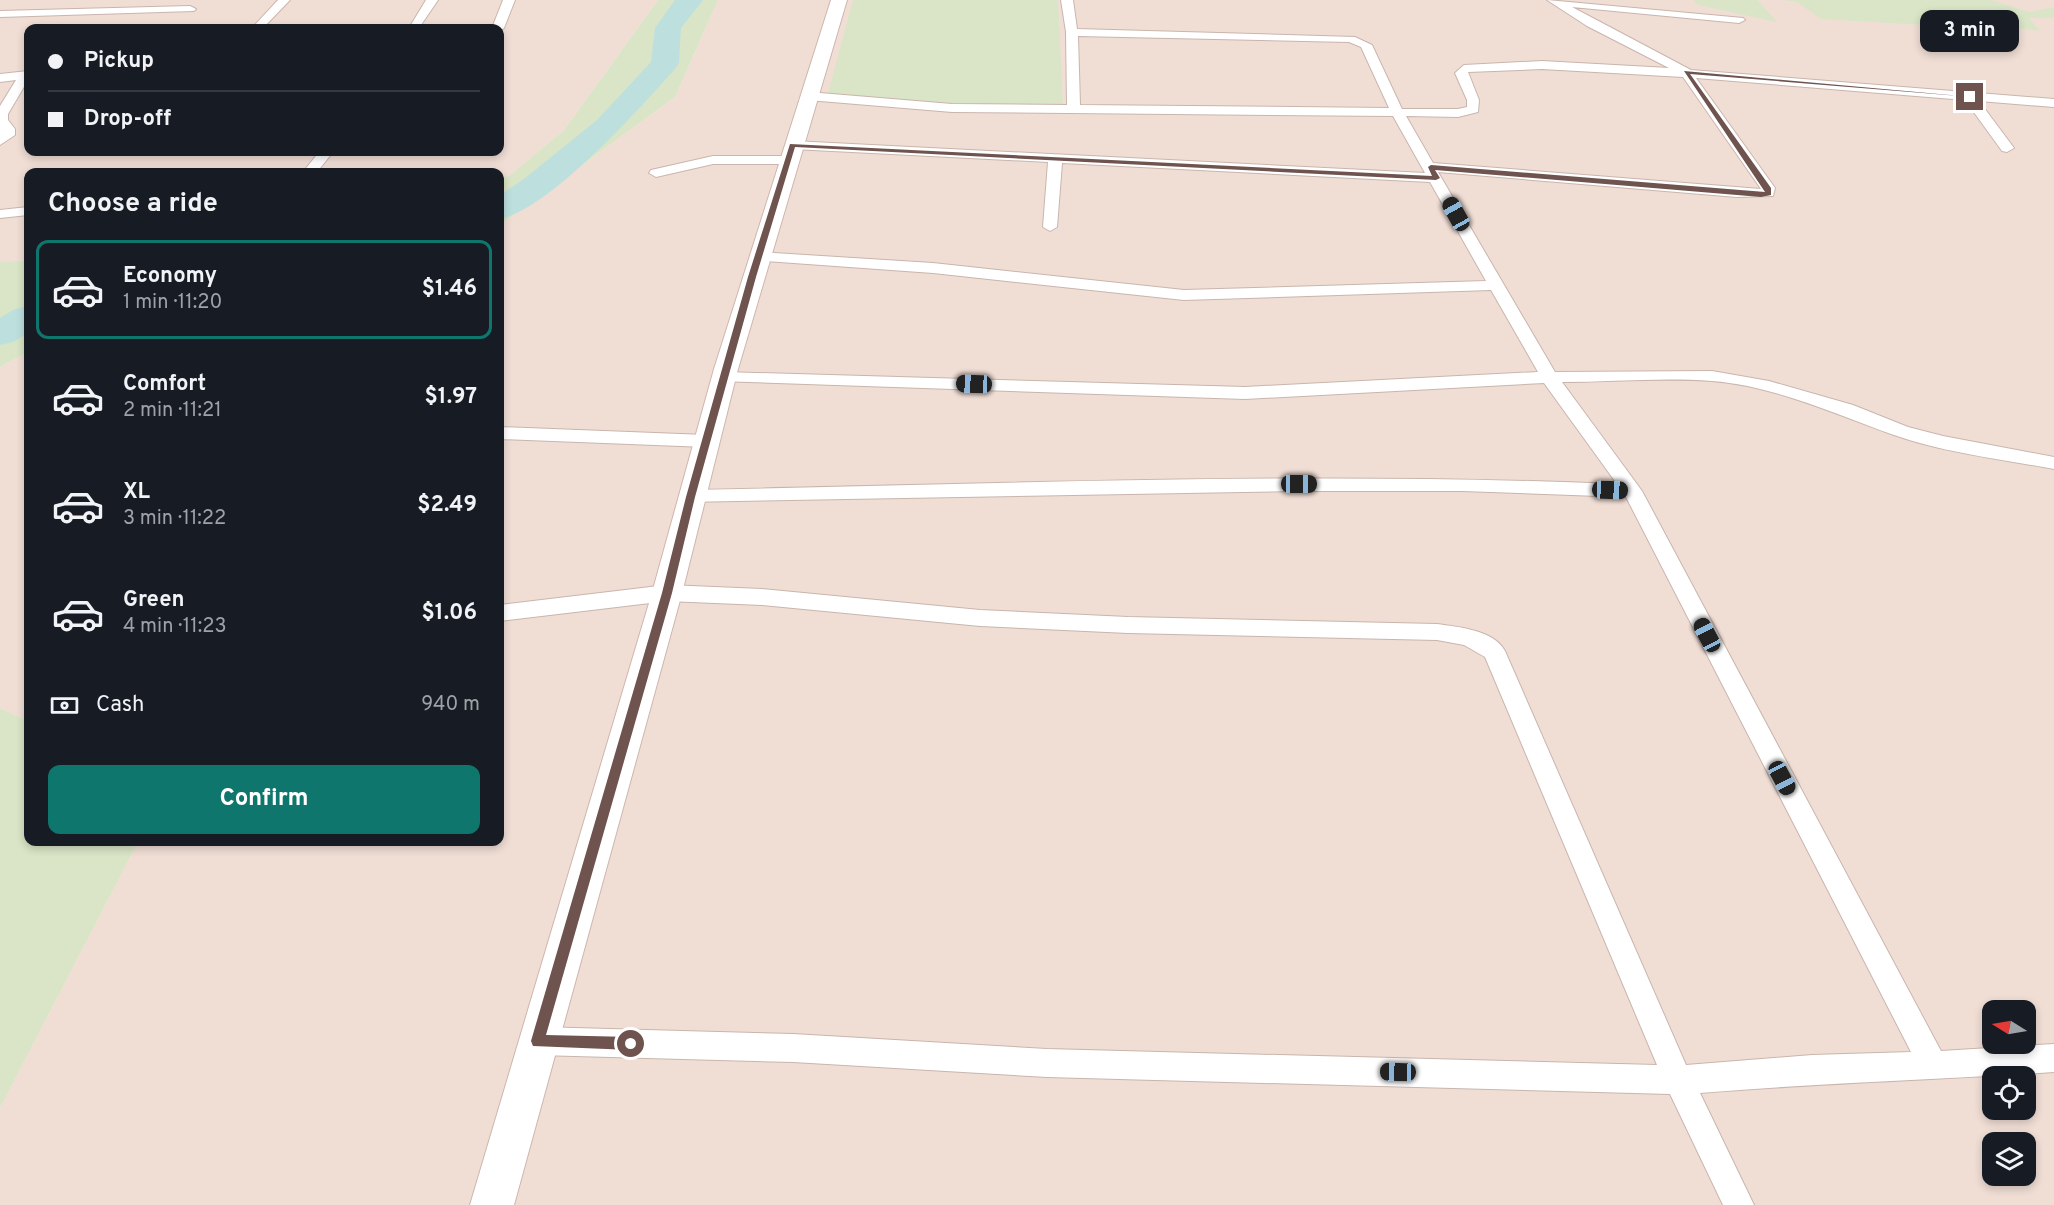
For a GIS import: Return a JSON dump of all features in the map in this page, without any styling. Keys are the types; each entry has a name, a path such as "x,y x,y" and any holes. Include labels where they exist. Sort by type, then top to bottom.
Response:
{"street":[{"path":"261,24 284,0"},
{"path":"417,24 432,0"},
{"path":"500,24 509,0"},
{"path":"492,1205 667,593 690,497 758,257 838,0"},
{"path":"1067,0 1072,32 1074,109"},
{"path":"1554,1 1739,20"},
{"path":"656,173 713,160 790,152 1055,158 1434,173 1737,193 1768,193 1768,188 1686,72 1554,1"},
{"path":"0,15 190,9"},
{"path":"94,24 106,11"},
{"path":"1072,32 1360,41 1366,45 1397,112 1549,377 1632,491 1933,1066"},
{"path":"808,96 952,108 1458,113 1473,109 1473,100 1461,73 1464,69 1608,67 2054,103"},
{"path":"0,78 24,75"},
{"path":"0,141 8,135 8,129 1,120 2,114 24,80"},
{"path":"1970,97 2007,148"},
{"path":"313,168 323,156"},
{"path":"1050,227 1055,158"},
{"path":"0,214 24,212"},
{"path":"758,257 933,268 1184,295 1496,285"},
{"path":"724,377 1245,393 1549,377 1712,376 1763,385 1847,409 1902,431 1943,442 2054,463"},
{"path":"504,433 706,441"},
{"path":"690,497 1311,484 1462,484 1632,491"},
{"path":"504,613 667,593 762,597 980,618 1128,626 1437,632 1468,637 1494,651 1678,1080 1739,1205"},
{"path":"538,1041 793,1048 1047,1063 1678,1080 1812,1069 1933,1066 2054,1058"}],"shaded area":[{"path":"0,0 658,0 564,130 510,175 504,177 504,168 24,168 24,260 0,262"},
{"path":"718,0 2054,0 2054,1205 0,1205 0,1108 136,846 504,846 504,222 675,97"},
{"path":"24,354 24,719 0,708 0,367"}],"green space":[{"path":"658,0 718,0 675,97 504,222 504,177 510,175 564,130"},
{"path":"853,0 1058,0 1063,105 954,105 828,93"},
{"path":"1693,0 1757,0 1777,22 1698,5"},
{"path":"1783,0 1991,0 2030,12 2054,7 2054,18 2029,18 2040,31 1923,15 1925,25 1821,19 1797,2"},
{"path":"24,260 24,354 0,367 0,262"},
{"path":"0,708 24,719 24,846 136,846 0,1108"}],"waterway":[{"path":"504,206 535,186 608,126 665,63 668,28 676,14 690,0"},
{"path":"0,334 24,319"}],"route":[{"path":"631,1044 538,1041 667,593 690,497 752,277 793,145 1436,178 1431,167 1761,195 1768,193 1768,188 1686,72 1970,97"}]}
